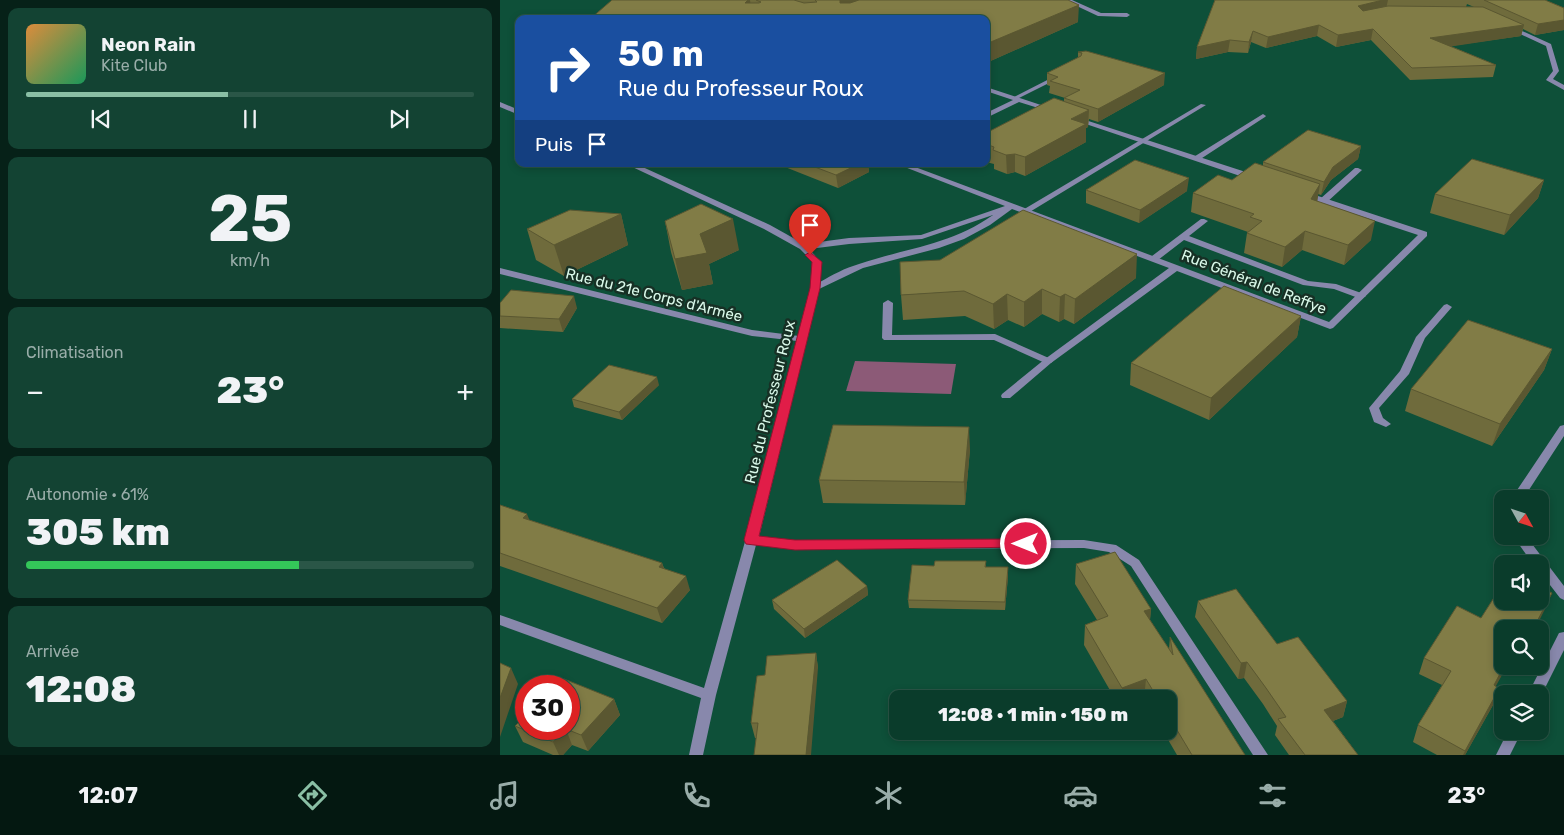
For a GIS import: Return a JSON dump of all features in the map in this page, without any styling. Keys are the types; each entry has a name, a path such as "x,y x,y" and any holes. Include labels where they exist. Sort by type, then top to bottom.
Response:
{"street":[{"path":"1067,0 1100,15 1127,15"},
{"path":"1500,23 1548,45 1556,70"},
{"path":"990,114 1070,70"},
{"path":"1556,70 1564,73"},
{"path":"1556,70 1549,80 1564,88"},
{"path":"990,91 1261,180"},
{"path":"500,104 515,110"},
{"path":"1025,211 1204,105"},
{"path":"1196,158 1263,116"},
{"name":"Rue du Professeur Roux","path":"637,167 767,227 803,247 817,262 815,288 803,339 709,695 696,755"},
{"name":"Rue Général de Reffye","path":"909,167 1155,258 1330,326 1424,234 1297,192"},
{"path":"1323,201 1358,170"},
{"path":"803,247 849,241 922,237 1010,206"},
{"path":"815,288 839,274 927,249 961,237 995,218 1010,206"},
{"path":"1155,258 1204,221"},
{"path":"1183,237 1306,283 1336,287 1361,296"},
{"path":"1006,396 1048,361 1176,267"},
{"name":"Rue du 21e Corps d'Armée","path":"500,271 752,333 803,339"},
{"path":"888,303 887,338 995,337 1048,361"},
{"path":"1386,424 1378,420 1374,408 1405,372 1421,337 1446,307"},
{"path":"1523,490 1564,428"},
{"path":"751,540 795,545 1084,544 1112,548 1135,563 1261,755"},
{"path":"1525,545 1564,595"},
{"path":"500,620 709,695"},
{"path":"1540,685 1564,637"},
{"path":"1503,755 1510,740"}],"shaded area":[{"path":"855,361 956,364 951,394 846,391"}],"building":[{"path":"612,0 748,0 745,3 759,3 761,2 756,0 794,0 804,3 817,2 815,0 840,0 840,3 850,3 859,0 1068,0 1079,5 990,42 990,15 595,15"},
{"path":"1215,0 1383,0 1358,6 1363,11 1388,6 1483,7 1524,25 1430,38 1496,65 1412,68 1373,29 1338,35 1319,25 1268,37 1253,31 1249,42 1230,40 1197,47"},
{"path":"1484,0 1545,0 1564,8 1564,20 1538,24"},
{"path":"1086,51 1165,73 1098,109 1064,98 1080,90 1050,81 1058,77 1047,73 1081,56 1082,53 1078,52"},
{"path":"1054,98 1089,110 1071,119 1086,124 1025,157 1015,154 1006,155 993,150 994,147 990,146 990,131"},
{"path":"1308,130 1361,146 1333,167 1324,182 1263,162"},
{"path":"1472,159 1544,180 1510,215 1435,194"},
{"path":"1135,160 1189,178 1140,210 1086,190"},
{"path":"1255,163 1320,184 1311,199 1375,221 1348,245 1305,231 1285,247 1247,233 1262,221 1250,217 1254,214 1193,193 1218,175 1232,180"},
{"path":"815,167 853,167 836,175"},
{"path":"701,204 733,219 700,234 707,253 675,259 665,221"},
{"path":"570,210 621,214 554,245 527,229"},
{"path":"1023,210 1137,254 1075,299 1065,294 1060,297 1042,289 1024,302 1007,294 993,304 964,291 901,295 900,262 940,260"},
{"path":"1224,286 1301,316 1211,398 1131,363"},
{"path":"511,290 574,296 559,319 500,316 500,303"},
{"path":"1468,320 1552,349 1500,424 1411,389"},
{"path":"609,365 657,377 619,412 572,399"},
{"path":"833,425 969,427 964,482 819,480"},
{"path":"500,505 527,514 523,518 662,563 659,567 686,576 657,608 500,553"},
{"path":"1115,552 1151,609 1144,611 1173,655 1170,637 1245,755 1192,755 1177,730 1177,690 1153,690 1146,679 1122,688 1085,625 1108,616 1076,564"},
{"path":"837,560 867,586 804,629 772,600"},
{"path":"935,561 986,561 985,567 1008,567 1005,602 908,600 912,565 934,566"},
{"path":"1236,589 1277,644 1298,637 1347,701 1324,710 1358,755 1305,755 1278,719 1286,717 1247,662 1241,663 1198,601"},
{"path":"1494,598 1494,610 1543,610 1538,620 1494,620 1494,675 1499,675 1494,685 1494,698 1465,751 1418,725 1451,671 1424,658 1457,606 1481,618"},
{"path":"816,653 806,755 754,755 758,723 751,723 754,698 757,676 765,675 767,656"},
{"path":"500,663 511,668 500,698"},
{"path":"580,685 614,699 580,735"}],"route":[{"path":"810,255 817,262 815,288 766,488 751,540 795,545 1026,544"}]}
